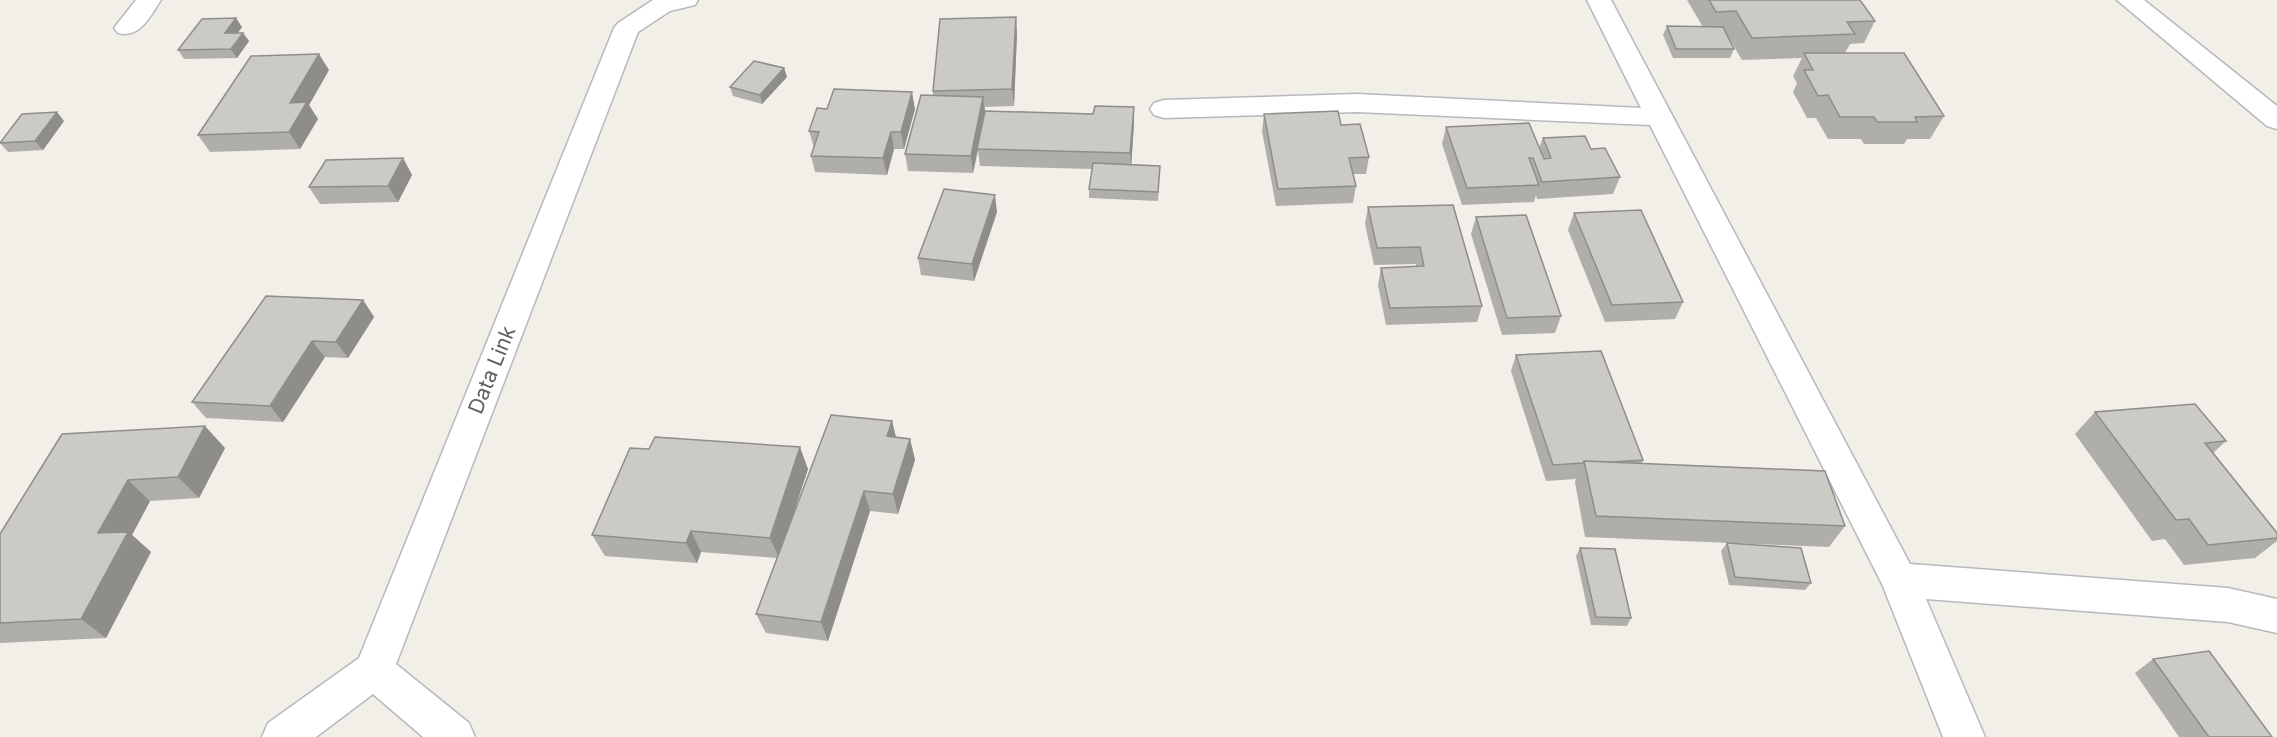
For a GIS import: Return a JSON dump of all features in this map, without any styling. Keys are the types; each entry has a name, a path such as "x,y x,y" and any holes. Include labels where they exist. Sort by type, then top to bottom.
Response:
{"street":[{"path":"127,28 149,0"},
{"path":"1599,0 1899,580 1964,737"},
{"path":"2129,0 2277,120"},
{"name":"Data Link","path":"374,670 627,28 671,2"},
{"path":"1164,109 1356,103 1658,117"},
{"path":"1899,580 2228,605 2277,616"},
{"path":"283,737 374,670 454,737"}],"building":[{"path":"1709,0 1860,0 1875,21 1847,22 1855,34 1752,38 1736,11 1716,12"},
{"path":"1016,17 1012,89 933,91 940,19"},
{"path":"236,18 225,33 243,33 231,49 178,50 202,19"},
{"path":"1667,26 1723,27 1734,49 1676,49"},
{"path":"1804,53 1904,53 1944,116 1915,117 1917,122 1877,122 1874,117 1840,117 1828,95 1818,96 1804,70 1813,70"},
{"path":"319,54 290,103 307,102 289,132 198,135 251,56"},
{"path":"754,61 784,68 760,95 730,87"},
{"path":"834,89 912,92 901,132 891,132 883,158 811,156 819,132 809,131 817,108 827,109"},
{"path":"921,95 983,97 971,156 905,154"},
{"path":"1095,106 1134,107 1130,153 977,149 985,111 1093,114"},
{"path":"1338,111 1341,125 1360,124 1369,157 1349,158 1356,186 1278,189 1264,114"},
{"path":"57,112 35,141 0,143 22,114"},
{"path":"1529,123 1544,159 1551,158 1543,138 1585,136 1591,149 1605,148 1620,177 1542,182 1533,158 1529,158 1539,185 1467,188 1446,127"},
{"path":"403,158 388,186 309,187 326,160"},
{"path":"1093,163 1160,166 1158,192 1089,189"},
{"path":"944,189 995,195 972,264 918,258"},
{"path":"1453,205 1482,306 1390,308 1381,268 1424,266 1420,247 1377,248 1368,207"},
{"path":"1641,210 1683,302 1612,305 1574,213"},
{"path":"1526,215 1561,316 1507,318 1476,217"},
{"path":"266,296 363,300 336,342 312,341 270,406 192,402"},
{"path":"1601,351 1643,460 1584,461 1583,463 1553,465 1516,355"},
{"path":"2195,404 2226,441 2205,443 2277,533 2277,538 2208,545 2189,519 2176,520 2095,412"},
{"path":"831,415 892,421 887,436 910,439 893,494 864,491 821,622 756,614"},
{"path":"205,426 178,477 128,480 98,533 128,532 81,619 0,623 0,534 62,434"},
{"path":"655,437 800,447 770,538 691,531 686,543 592,535 630,448 649,449"},
{"path":"1584,461 1825,471 1845,526 1596,516"},
{"path":"1727,543 1801,548 1811,583 1735,577"},
{"path":"1580,548 1615,549 1631,618 1596,617"},
{"path":"2209,651 2272,737 2209,737 2153,659"}]}
